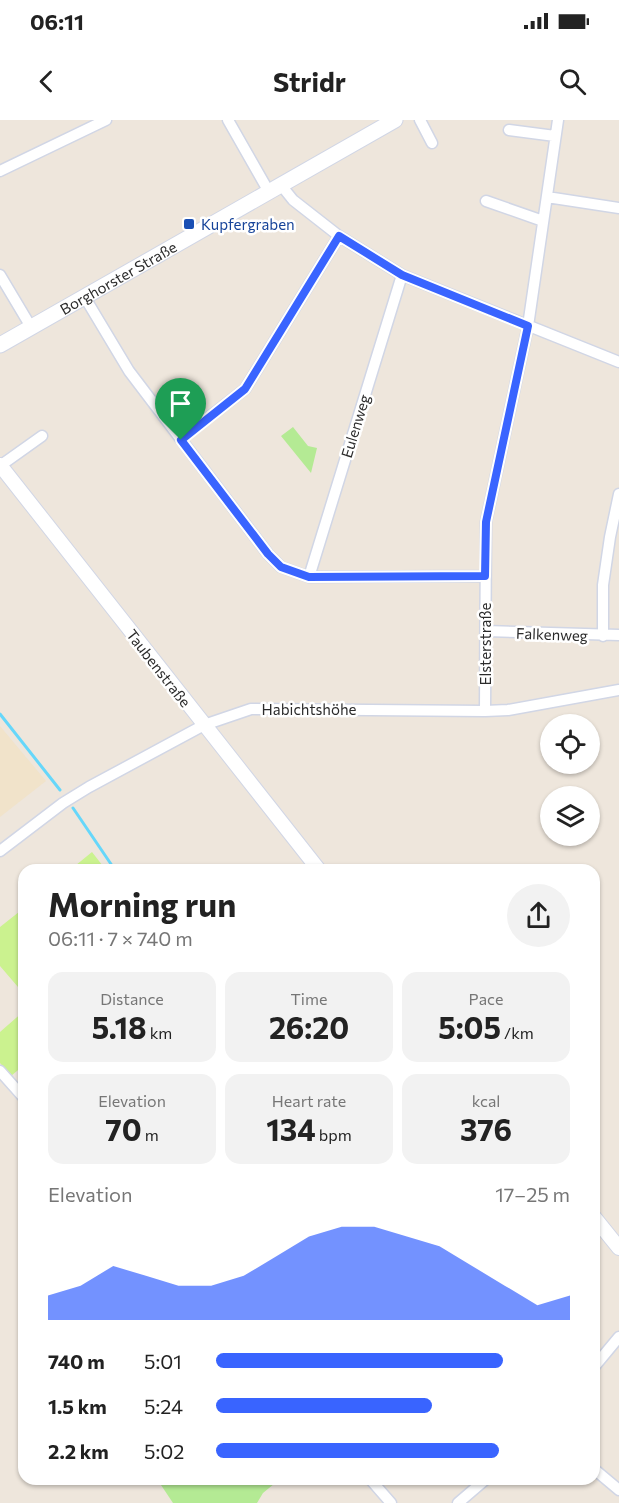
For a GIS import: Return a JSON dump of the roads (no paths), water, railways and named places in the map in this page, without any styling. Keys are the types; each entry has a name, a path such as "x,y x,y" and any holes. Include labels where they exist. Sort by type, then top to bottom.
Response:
{"main road":[{"name":"Borghorster Straße","path":"0,345 395,120"}],"street":[{"path":"0,171 106,120"},
{"path":"228,120 275,189 339,236 402,275 619,362"},
{"path":"420,120 432,142"},
{"name":"Elsterstraße","path":"485,711 486,522 528,326 558,120"},
{"path":"509,130 555,136"},
{"path":"547,197 619,208"},
{"path":"486,201 543,221"},
{"path":"181,440 245,389 339,236"},
{"path":"0,275 31,327"},
{"name":"Eulenweg","path":"309,577 402,275"},
{"path":"84,296 129,371 268,554 281,567 309,577 485,576"},
{"path":"0,465 42,436"},
{"name":"Taubenstraße","path":"0,465 314,864"},
{"path":"603,636 603,585 619,494"},
{"name":"Falkenweg","path":"486,631 619,635"},
{"name":"Habichtshöhe","path":"0,851 63,802 204,725 251,709 508,710 619,690"},
{"path":"0,1071 18,1091"},
{"path":"600,1224 619,1248"},
{"path":"600,1360 619,1337"},
{"path":"600,1475 619,1490"},
{"path":"375,1485 391,1503"},
{"path":"464,1501 480,1485"}],"waterway":[{"path":"0,714 60,790"},
{"path":"73,808 111,864"}],"place":[{"name":"Kupfergraben","path":"189,224"}]}
